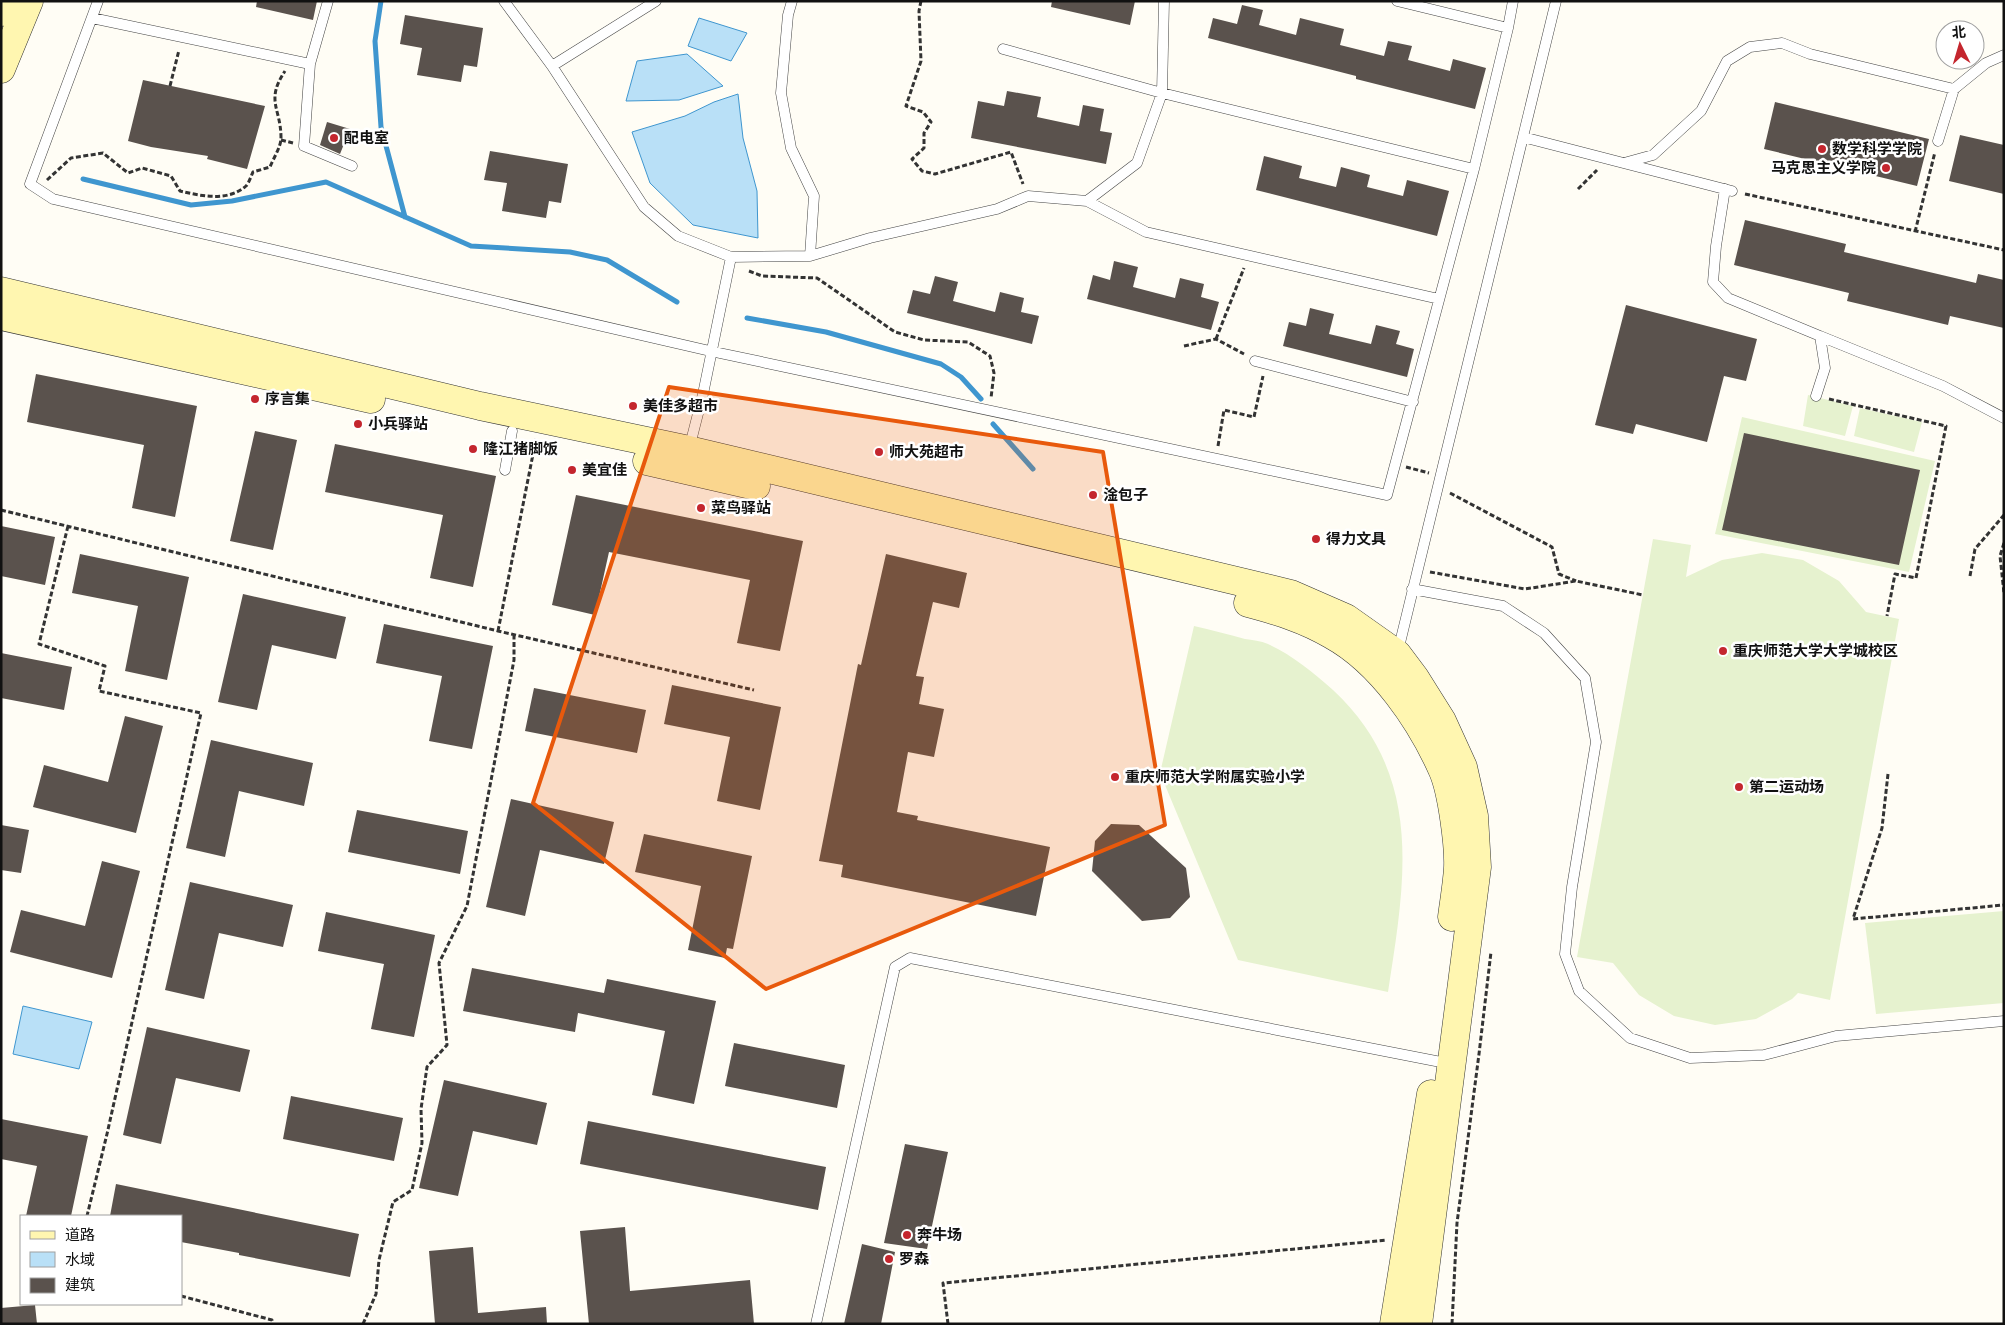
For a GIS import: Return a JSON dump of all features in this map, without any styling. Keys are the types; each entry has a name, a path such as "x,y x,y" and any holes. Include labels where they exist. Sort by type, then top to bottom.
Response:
{"street":[{"path":"1,12 6,1"},
{"path":"1,69 29,1"},
{"path":"1,291 480,406 1284,612 1334,635 1374,666 1394,690 1420,729 1443,773 1454,817 1458,867 1444,1063 1418,1324"},
{"path":"1,316 524,433 687,460 1291,594 1346,618 1397,654 1442,721 1464,767 1474,816 1477,867 1444,1063 1408,1238 1394,1324"}],"lane":[{"path":"98,1 30,184 53,199 710,351 1387,495 1474,169 1513,1"},
{"path":"328,1 310,64 304,146 352,166"},
{"path":"504,1 552,66 644,207 678,236 733,257 810,256 870,238 997,209 1028,196 1087,201 1146,232 1440,299"},
{"path":"552,66 656,1"},
{"path":"792,1 788,15 781,93 792,148 814,196 810,256"},
{"path":"1087,201 1137,163 1162,93 1164,1"},
{"path":"1397,1 1508,28"},
{"path":"1397,654 1556,1"},
{"path":"92,18 310,64"},
{"path":"1624,163 1653,155 1701,111 1727,62 1750,47 1782,43 1810,54 1954,89"},
{"path":"1003,49 1162,93 1474,169"},
{"path":"1938,141 1954,89 1986,64 2004,55"},
{"path":"1523,137 1728,190 1716,246 1714,282 1728,298 1943,386 2004,418"},
{"path":"687,460 703,394 710,351 733,257"},
{"path":"1816,396 1825,368 1820,336"},
{"path":"1260,362 1413,402"},
{"path":"504,470 524,433"},
{"path":"1412,588 1503,606 1544,633 1586,678 1596,742 1572,887 1565,954 1579,991 1630,1038 1690,1058 1764,1055 1836,1036 2004,1021"},
{"path":"816,1324 896,966 910,958 1444,1063"}],"path":[{"path":"921,1 919,11 921,61 906,106 923,112 931,122 924,134 924,148 912,159 922,171 935,174 1011,152 1028,196"},
{"path":"170,86 182,37"},
{"path":"39,190 53,173 71,158 103,153 128,173 142,168 171,176 180,191 207,197 232,193 247,185 253,172 270,167 282,140 274,99 277,84 293,60"},
{"path":"1915,232 1938,141"},
{"path":"1578,189 1608,159"},
{"path":"1728,190 2004,250"},
{"path":"1216,340 1249,255"},
{"path":"733,257 737,268 762,276 817,278 895,332 924,340 968,342 990,356 994,373 989,410"},
{"path":"1184,346 1216,340 1260,362 1254,418 1224,410 1216,458"},
{"path":"1816,396 1946,426 1916,578 1895,574 1887,616"},
{"path":"498,631 524,433"},
{"path":"1396,465 1440,476 1450,493 1552,547 1559,574 1576,581 1643,595"},
{"path":"1,510 514,635 754,690"},
{"path":"1970,576 1975,549 2004,516"},
{"path":"68,526 39,644 105,666 99,691 201,713 87,1215"},
{"path":"2004,544 2000,556 2004,593"},
{"path":"1417,569 1525,589 1576,581"},
{"path":"363,1324 376,1294 379,1260 393,1202 412,1190 422,1143 421,1109 427,1066 447,1045 439,963 467,906 514,660 514,635"},
{"path":"1888,774 1882,828 1853,919 2004,904"},
{"path":"1452,1324 1457,1223 1491,947"},
{"path":"948,1324 943,1283 1408,1238"},
{"path":"182,1296 272,1320 274,1324"}],"highlighted area":[{"path":"669,387 1103,452 1165,825 766,989 533,803"}],"green space":[{"path":"1808,395 1853,406 1845,436 1803,426"},
{"path":"1860,408 1922,422 1914,452 1854,436"},
{"path":"1742,417 1935,461 1909,572 1715,534"},
{"path":"1653,539 1691,545 1686,577 1722,560 1762,553 1803,560 1839,581 1866,612 1899,619 1830,1000 1798,993 1792,999 1756,1019 1715,1025 1674,1016 1639,995 1613,963 1577,957"},
{"path":"1194,626 1265,643 1294,658 1333,690 1362,723 1383,758 1395,794 1401,832 1402,870 1400,910 1388,992 1238,960 1160,773"},
{"path":"2004,911 2004,1003 1876,1014 1865,923"}],"water":[{"path":"699,18 747,33 731,61 688,46"},
{"path":"687,54 723,86 679,100 626,101 637,61"},
{"path":"738,94 743,138 757,191 758,238 693,225 650,183 632,132 685,116 714,102"},
{"path":"23,1006 92,1022 79,1069 13,1054"}],"building":[{"path":"257,1 317,1 313,20 256,7"},
{"path":"1052,1 1135,1 1130,25 1051,7"},
{"path":"1242,5 1263,10 1259,25 1296,35 1300,18 1344,29 1340,45 1384,56 1388,41 1412,46 1408,60 1450,71 1453,59 1486,68 1475,109 1356,79 1356,76 1208,38 1213,18 1237,24"},
{"path":"405,15 483,28 477,67 464,65 461,82 417,75 422,48 400,44"},
{"path":"143,80 265,106 247,169 207,159 208,156 151,147 128,141"},
{"path":"1007,91 1041,97 1037,117 1079,126 1083,105 1104,109 1100,131 1112,133 1106,164 971,138 978,101 1004,106"},
{"path":"1775,102 1929,139 1917,186 1764,149"},
{"name":"配电室","path":"327,122 350,129 340,154 320,145"},
{"path":"1960,135 2004,145 2004,194 1949,181"},
{"path":"490,151 568,164 561,203 549,201 546,218 502,211 507,183 484,180"},
{"path":"1264,156 1302,166 1299,178 1336,187 1341,167 1370,175 1367,187 1403,196 1407,180 1449,191 1437,236 1256,190"},
{"path":"1745,220 1846,244 1844,252 1976,283 1978,274 2004,280 2004,328 1950,316 1948,325 1847,301 1849,293 1734,265"},
{"path":"1114,261 1138,267 1133,287 1175,298 1180,278 1204,284 1201,297 1219,302 1211,330 1087,299 1093,275 1110,280"},
{"path":"935,276 958,282 953,301 995,312 1000,292 1024,298 1021,312 1039,316 1032,344 907,313 913,290 930,294"},
{"path":"1626,305 1757,339 1746,381 1724,376 1707,442 1636,424 1633,434 1595,425"},
{"path":"1310,308 1334,314 1329,334 1371,344 1376,325 1400,331 1396,344 1414,349 1407,377 1283,346 1289,322 1306,326"},
{"path":"36,374 197,406 175,517 132,508 144,445 27,422"},
{"path":"255,431 297,440 273,550 230,541"},
{"path":"1744,433 1920,470 1899,565 1722,530"},
{"path":"335,444 496,476 473,587 430,578 443,515 325,492"},
{"path":"576,495 803,541 780,651 737,643 750,580 609,552 595,615 552,605"},
{"path":"1,526 55,537 45,585 1,576"},
{"path":"80,554 189,577 167,680 125,671 138,606 72,593"},
{"path":"886,554 967,573 959,608 933,602 916,676 924,677 919,704 944,709 934,757 908,752 897,812 918,816 917,820 1050,847 1036,916 841,877 843,865 819,861 858,664 861,665"},
{"path":"243,594 346,617 336,659 272,645 257,710 218,702"},
{"path":"384,624 493,646 472,749 429,741 442,676 376,663"},
{"path":"1,653 72,667 64,710 1,698"},
{"path":"672,685 781,707 760,810 717,801 730,737 664,724"},
{"path":"534,688 646,710 637,753 525,731"},
{"path":"125,716 163,726 136,833 33,807 44,765 108,782"},
{"path":"211,740 313,763 304,806 239,791 225,857 186,848"},
{"path":"511,799 614,822 604,864 540,850 525,916 486,907"},
{"path":"357,810 468,831 460,874 348,852"},
{"path":"1111,824 1139,825 1186,868 1190,897 1170,918 1142,921 1092,871 1095,841"},
{"path":"1,825 29,830 21,873 1,870"},
{"path":"644,834 752,856 733,949 727,948 725,958 688,950 701,886 635,872"},
{"path":"102,861 140,871 112,978 10,952 21,910 85,926"},
{"path":"190,882 293,905 283,947 219,933 204,999 165,990"},
{"path":"326,912 435,935 414,1037 371,1029 384,964 318,951"},
{"path":"472,968 604,993 607,979 716,1001 694,1104 652,1095 665,1031 578,1013 575,1032 463,1011"},
{"path":"147,1027 250,1050 240,1092 176,1078 161,1144 123,1135"},
{"path":"734,1043 845,1065 837,1108 725,1086"},
{"path":"444,1080 547,1103 537,1145 473,1131 458,1196 419,1188"},
{"path":"291,1096 403,1118 394,1161 283,1139"},
{"path":"1,1119 88,1136 71,1215 26,1215 37,1166 1,1159"},
{"path":"588,1121 826,1167 818,1210 580,1164"},
{"path":"905,1144 948,1152 927,1249 884,1243"},
{"path":"116,1184 359,1234 350,1277 182,1242 182,1215 110,1215"},
{"path":"625,1227 630,1291 750,1280 754,1324 589,1324 580,1231"},
{"path":"862,1244 895,1252 881,1324 844,1324"},
{"path":"473,1247 478,1313 546,1307 547,1324 435,1324 429,1251"},
{"path":"35,1305 37,1324 1,1324 1,1308"}],"waterway":[{"path":"381,1 375,41 381,127 405,217"},
{"path":"83,179 191,205 232,201 326,182 471,246 570,252 607,260 677,302"},
{"path":"747,318 826,332 941,364 961,377 981,399"},
{"path":"993,424 1033,469"}],"place":[{"name":"配电室","path":"334,138"},
{"name":"数学科学学院","path":"1822,149"},
{"name":"马克思主义学院","path":"1886,168"},
{"name":"序言集","path":"255,399"},
{"name":"美佳多超市","path":"633,406"},
{"name":"小兵驿站","path":"358,424"},
{"name":"隆江猪脚饭","path":"473,449"},
{"name":"师大苑超市","path":"879,452"},
{"name":"美宜佳","path":"572,470"},
{"name":"淦包子","path":"1093,495"},
{"name":"菜鸟驿站","path":"701,508"},
{"name":"得力文具","path":"1316,539"},
{"name":"重庆师范大学大学城校区","path":"1723,651"},
{"name":"重庆师范大学附属实验小学","path":"1115,777"},
{"name":"第二运动场","path":"1739,787"},
{"name":"奔牛场","path":"907,1235"},
{"name":"罗森","path":"889,1259"}]}
